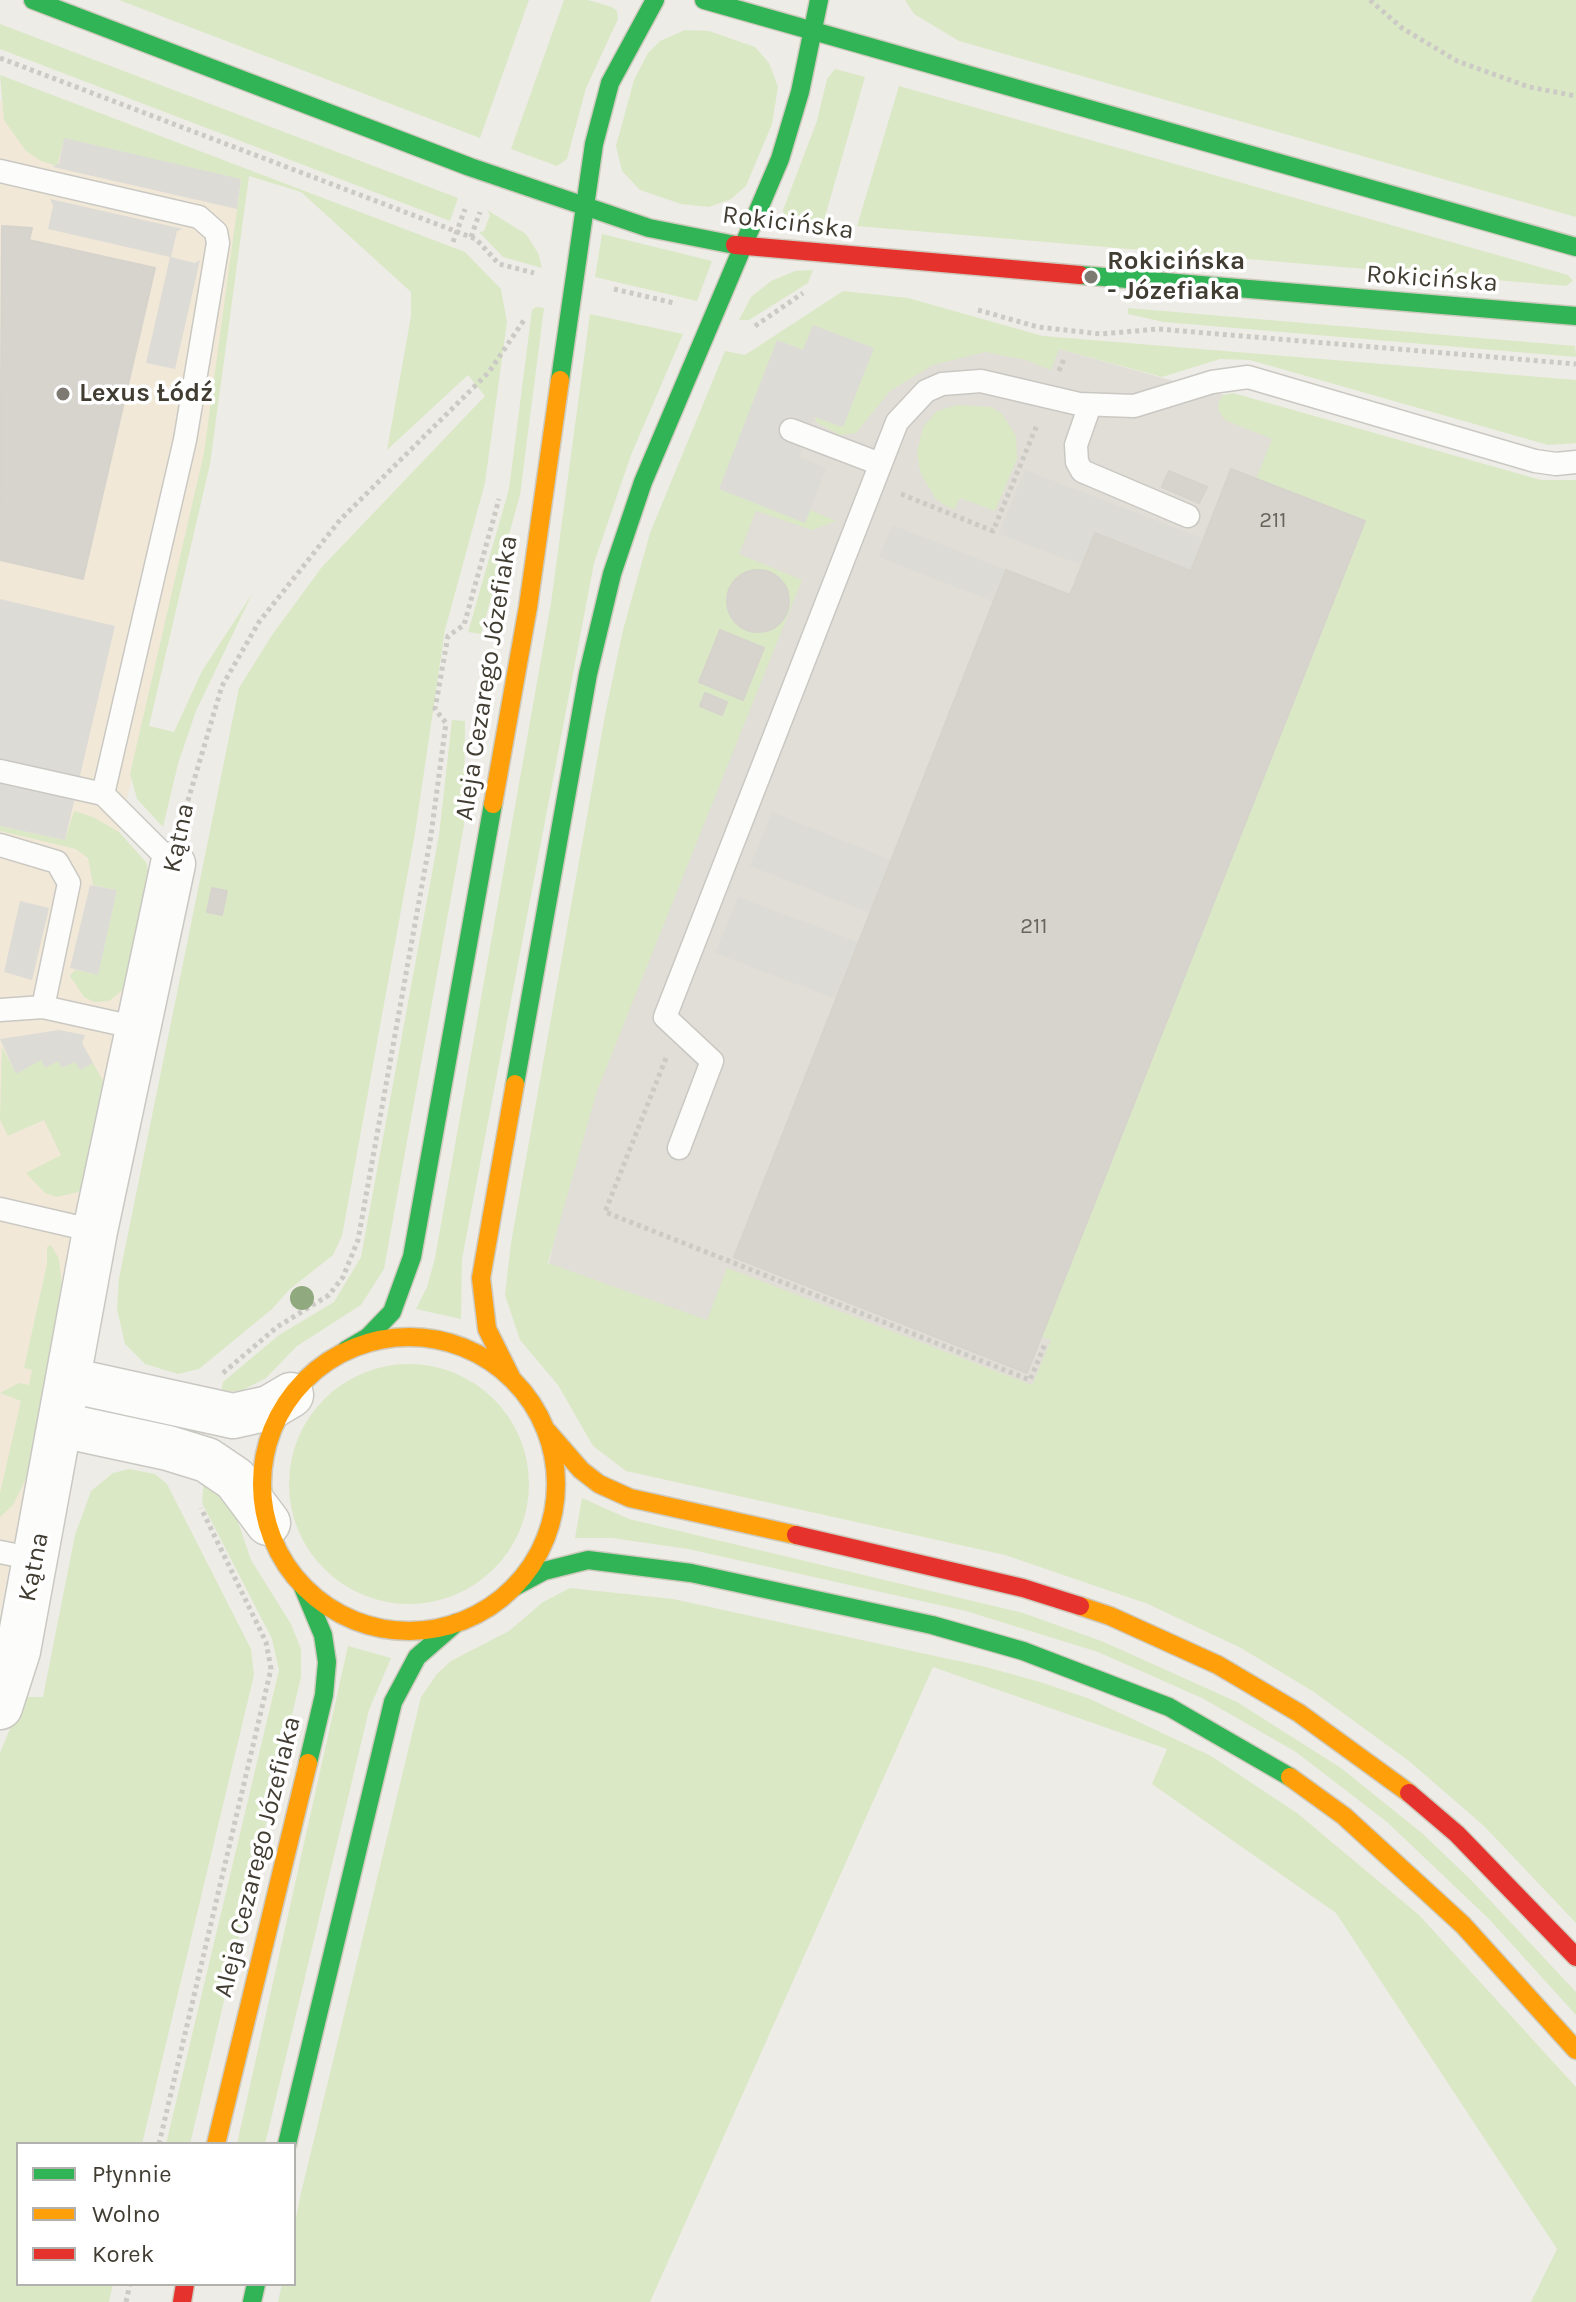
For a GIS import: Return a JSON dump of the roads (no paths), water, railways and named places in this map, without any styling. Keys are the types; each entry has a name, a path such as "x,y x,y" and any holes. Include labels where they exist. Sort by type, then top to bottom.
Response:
{"main road":[{"name":"Rokicińska","path":"33,0 584,208 649,228 743,247 1576,316"},
{"name":"Aleja Cezarego Józefiaka","path":"216,2142 324,1695 327,1662 323,1635 302,1585 287,1567 268,1523 262,1469 272,1431 291,1395 320,1366 368,1337 392,1312 412,1257 528,607 600,113 610,83 634,33 655,0"},
{"path":"704,0 1576,247"},
{"path":"819,0 792,122 743,247 643,482 612,574 588,674 481,1278 487,1329 511,1377 547,1431 581,1470 599,1484 630,1498 929,1564 1023,1588 1110,1616 1218,1665 1287,1705 1382,1770 1457,1834 1576,1957"},
{"path":"346,1350 401,1337 423,1337 474,1352 511,1377"},
{"path":"514,1587 544,1542 557,1493 547,1431"},
{"path":"302,1585 334,1612 375,1628 421,1631 456,1623 493,1605 514,1587 544,1571 588,1560 691,1573 947,1629 1023,1651 1169,1707 1284,1773 1344,1816 1463,1925 1576,2050"},
{"path":"287,2142 393,1702 417,1657 456,1623"}],"street":[{"name":"Kątna","path":"0,1707 18,1651 18,1555 61,1425 95,1231 173,864"},
{"path":"69,1380 233,1416 269,1408 291,1395"},
{"path":"61,1425 168,1448 207,1460 235,1479 268,1523"}],"lane":[{"path":"0,171 199,217 216,232 218,243 185,440 103,794"},
{"path":"679,1148 712,1061 665,1017 897,422 926,391 942,384 981,381 1090,405 1134,406 1212,382 1248,377 1535,461 1556,464 1576,462"},
{"path":"1090,405 1076,445 1077,462 1082,471 1188,516"},
{"path":"791,430 880,464"},
{"path":"0,771 103,794 173,864"},
{"path":"0,845 57,862 69,883 43,1007"},
{"path":"0,1010 43,1007 138,1028"},
{"path":"0,1221 0,1209 95,1231"}],"place":[{"name":"Rokicińska - Józefiaka","path":"1091,277"},
{"name":"Lexus Łódź","path":"63,394"}]}
